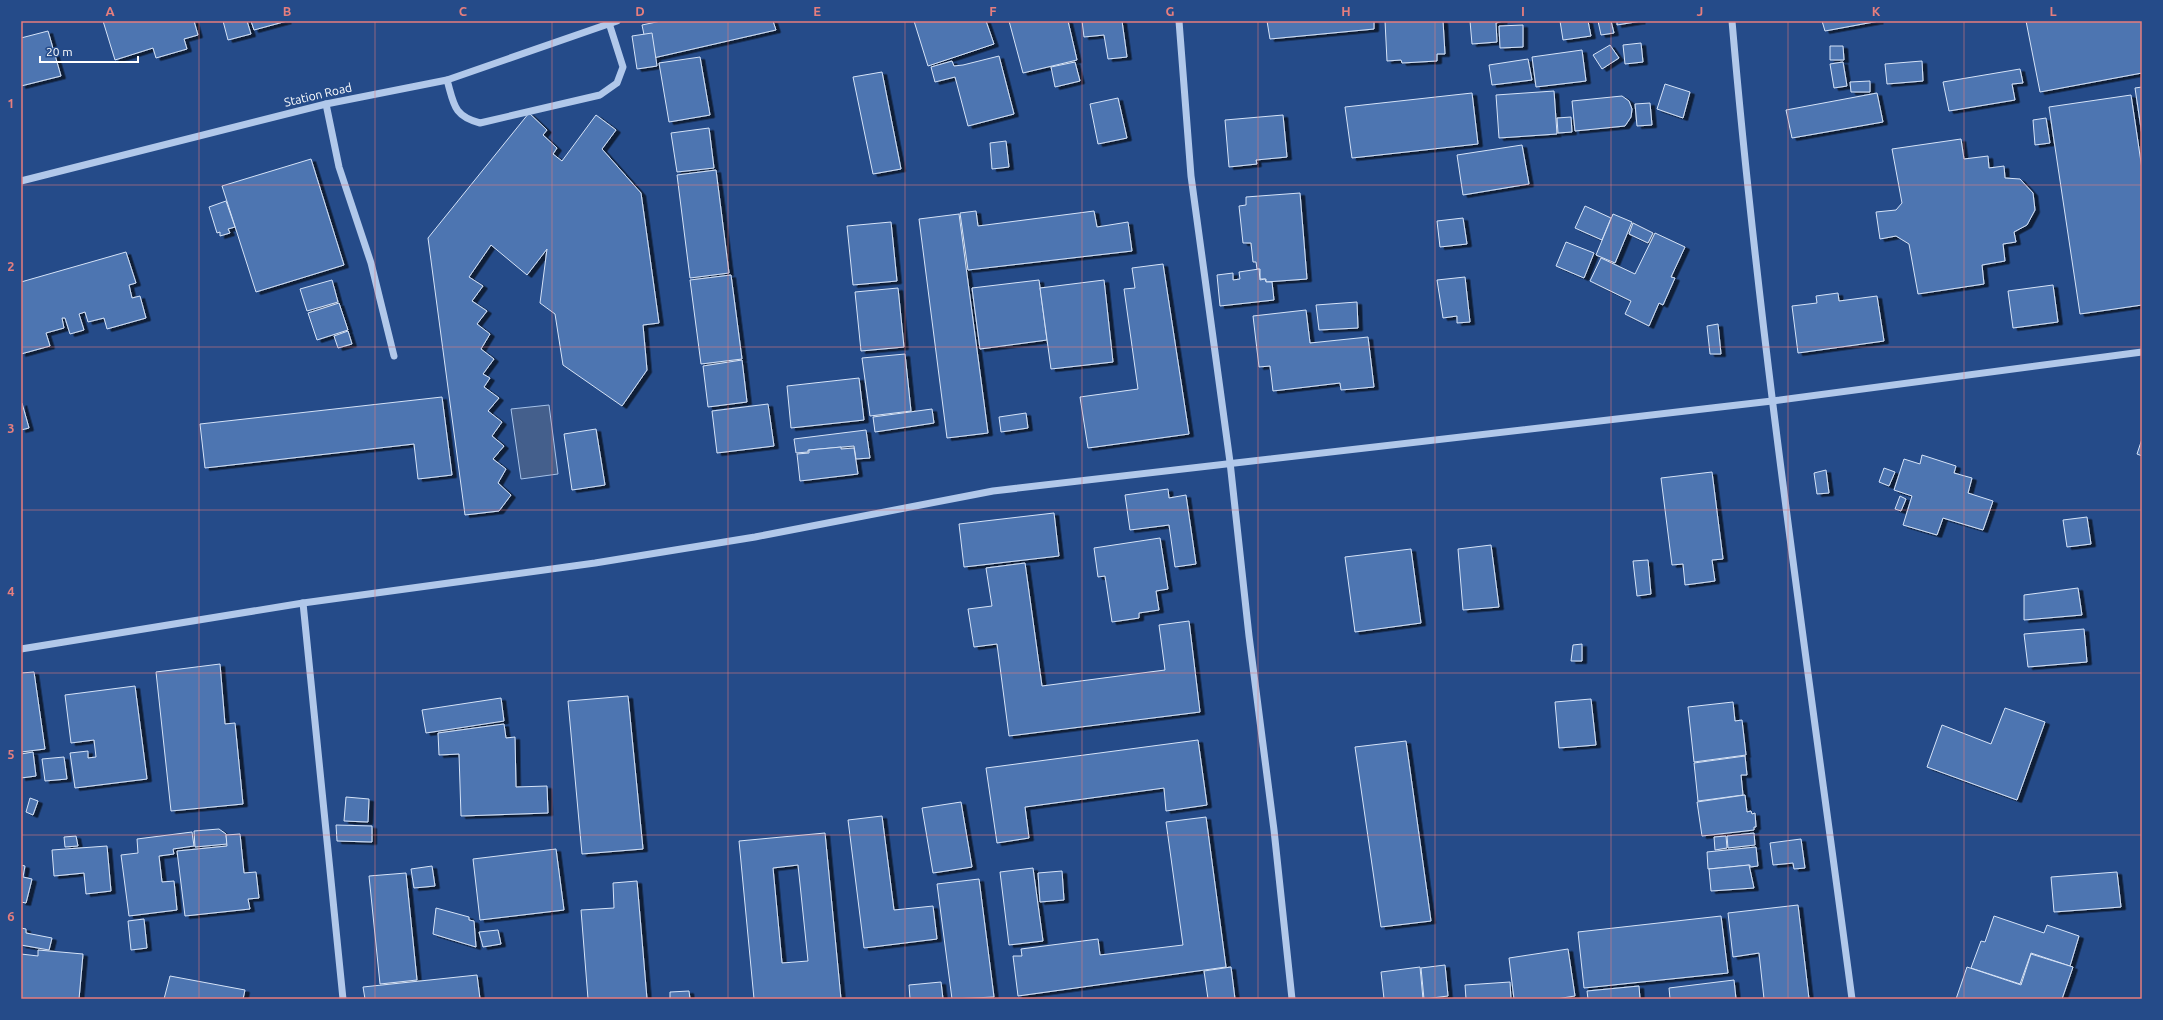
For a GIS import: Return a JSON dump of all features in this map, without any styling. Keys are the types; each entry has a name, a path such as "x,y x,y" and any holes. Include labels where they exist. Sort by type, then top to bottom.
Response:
{"street":[{"name":"Station Road","path":"21,181 326,104 447,80 617,21"},
{"path":"1178,21 1191,176 1230,462 1249,636 1274,830 1292,999"},
{"path":"1732,21 1738,97 1772,401 1852,999"},
{"path":"447,80 455,109 461,116 468,120 480,123 600,95 616,83 623,67 610,24"},
{"path":"326,104 339,166 371,263 394,356"},
{"path":"21,649 303,603 595,563 732,541 993,491 1230,462 1772,401 2142,352"},
{"path":"303,603 343,999"}],"water":[{"path":"549,405 558,474 521,479 511,409"}],"building":[{"path":"103,21 194,21 198,35 184,39 187,49 156,58 153,48 115,60"},
{"path":"223,21 247,21 251,34 228,40"},
{"path":"251,21 287,21 254,30"},
{"path":"661,21 773,21 776,30 649,59 642,25"},
{"path":"914,21 986,21 994,44 928,66"},
{"path":"1009,21 1068,21 1077,60 1023,73"},
{"path":"1082,21 1122,21 1127,57 1108,59 1104,35 1084,37"},
{"path":"1267,21 1374,21 1374,29 1270,39"},
{"path":"1385,21 1443,21 1445,54 1437,54 1437,61 1402,63 1401,60 1387,61"},
{"path":"1470,21 1503,21 1496,23 1497,42 1472,44"},
{"path":"1560,21 1588,21 1591,36 1563,40"},
{"path":"1598,21 1611,21 1614,33 1601,35"},
{"path":"1617,21 1641,21 1617,25"},
{"path":"1822,21 1879,21 1825,31"},
{"path":"2026,21 2142,21 2142,73 2040,92"},
{"path":"1523,25 1523,47 1500,48 1499,26"},
{"path":"48,31 61,76 21,86 21,38"},
{"path":"652,33 657,66 637,69 632,36"},
{"path":"1641,43 1643,62 1625,64 1623,45"},
{"path":"1610,45 1619,58 1602,69 1593,55"},
{"path":"1830,46 1843,46 1844,60 1830,60"},
{"path":"1582,50 1586,81 1536,87 1532,57"},
{"path":"999,56 1014,114 968,126 955,77 935,82 931,67 952,61 954,66 963,65"},
{"path":"700,57 710,115 669,122 659,63"},
{"path":"1528,59 1532,80 1492,85 1489,65"},
{"path":"1922,61 1923,81 1887,84 1885,64"},
{"path":"1075,62 1080,81 1055,87 1051,67"},
{"path":"1843,62 1847,86 1834,88 1830,64"},
{"path":"2020,69 2023,83 2012,84 2015,100 1949,111 1943,82"},
{"path":"882,72 901,169 873,174 853,77"},
{"path":"1870,81 1870,92 1851,92 1850,82"},
{"path":"1665,84 1690,92 1683,118 1657,109"},
{"path":"2142,87 2142,135 2135,88"},
{"path":"1554,91 1557,134 1499,138 1496,95"},
{"path":"1472,93 1478,144 1352,158 1345,107"},
{"path":"1877,93 1883,122 1792,138 1786,110"},
{"path":"2131,95 2142,169 2142,305 2080,314 2049,107"},
{"path":"1622,96 1629,101 1632,109 1631,117 1625,126 1575,131 1572,101"},
{"path":"1118,98 1127,138 1098,144 1090,104"},
{"path":"1650,103 1652,125 1637,126 1635,104"},
{"path":"529,113 547,130 543,135 557,148 553,154 562,161 596,115 616,130 602,149 641,193 659,323 643,325 647,370 622,406 563,365 555,314 540,303 547,249 527,275 491,245 469,277 483,286 472,301 487,311 477,324 490,334 481,349 494,359 483,374 490,378 484,387 499,398 488,411 502,422 492,436 504,446 493,459 506,469 498,483 511,495 499,511 465,515 428,238"},
{"path":"1283,115 1287,157 1256,160 1257,164 1229,167 1225,120"},
{"path":"1571,117 1572,132 1558,133 1557,118"},
{"path":"2046,118 2050,143 2035,145 2033,120"},
{"path":"709,128 714,168 677,172 671,133"},
{"path":"1961,139 1964,159 1988,156 1989,168 2004,166 2005,178 2020,179 2033,193 2035,210 2027,225 2014,232 2016,242 2003,244 2005,261 1982,265 1984,284 1918,294 1909,244 1896,236 1880,239 1876,212 1896,210 1902,203 1892,149"},
{"path":"1006,141 1009,167 992,169 990,143"},
{"path":"1522,145 1529,184 1463,195 1457,155"},
{"path":"311,159 344,265 256,292 222,186"},
{"path":"716,170 729,273 690,278 677,175"},
{"path":"1300,193 1307,279 1266,282 1266,279 1260,279 1260,269 1257,269 1256,262 1253,262 1251,243 1243,243 1239,206 1246,205 1246,197"},
{"path":"226,201 235,227 228,229 230,233 220,236 220,232 217,233 209,207"},
{"path":"1585,206 1611,218 1602,240 1575,228"},
{"path":"976,211 978,226 1094,211 1097,227 1128,222 1132,251 968,270 960,213"},
{"path":"959,214 988,433 947,438 919,219"},
{"path":"1613,214 1632,222 1615,263 1596,255"},
{"path":"1463,218 1467,244 1440,247 1437,221"},
{"path":"891,222 897,281 853,285 847,226"},
{"path":"1633,223 1653,233 1648,243 1629,234"},
{"path":"1655,233 1685,247 1671,277 1675,278 1663,305 1659,303 1649,326 1625,314 1631,301 1590,281 1601,258 1635,274"},
{"path":"1566,242 1594,253 1584,278 1556,266"},
{"path":"126,252 136,283 129,285 132,298 140,296 146,318 107,329 104,318 88,322 85,312 79,314 84,330 70,334 65,318 62,318 64,328 46,333 50,346 21,354 21,282"},
{"path":"1163,264 1189,434 1088,448 1080,397 1138,389 1124,289 1135,288 1132,268"},
{"path":"1259,269 1260,280 1265,279 1266,282 1272,282 1274,300 1220,306 1217,275 1233,273 1233,280 1240,279 1239,272"},
{"path":"731,275 742,359 701,364 690,280"},
{"path":"1465,277 1470,322 1457,323 1457,316 1443,318 1437,280"},
{"path":"332,280 338,302 307,311 300,289"},
{"path":"1039,280 1047,340 980,349 972,288"},
{"path":"1104,280 1113,362 1051,369 1040,288"},
{"path":"2053,285 2058,322 2013,328 2008,291"},
{"path":"898,288 904,347 861,351 855,292"},
{"path":"1838,293 1839,301 1877,296 1884,341 1798,353 1792,306 1817,303 1816,296"},
{"path":"1357,302 1358,328 1319,330 1316,305"},
{"path":"339,303 348,330 317,340 308,313"},
{"path":"1306,310 1310,343 1368,337 1374,387 1341,390 1340,383 1273,391 1270,366 1259,367 1253,316"},
{"path":"1718,324 1721,354 1710,354 1707,326"},
{"path":"348,331 352,344 338,348 334,336"},
{"path":"905,354 911,411 870,416 862,358"},
{"path":"742,360 747,402 708,407 703,366"},
{"path":"859,378 864,420 791,428 787,386"},
{"path":"442,397 452,475 418,479 414,444 205,468 200,424"},
{"path":"22,403 29,428 21,430 21,404"},
{"path":"768,404 774,446 717,453 712,411"},
{"path":"932,409 934,423 875,432 873,417"},
{"path":"1026,413 1028,428 1001,432 999,417"},
{"path":"596,429 605,485 572,490 564,434"},
{"path":"866,430 870,458 856,459 854,446 808,450 808,452 796,453 794,439"},
{"path":"2142,439 2142,456 2137,454"},
{"path":"841,447 841,449 854,448 858,474 800,481 797,454 809,453 809,450"},
{"path":"1922,455 1956,466 1954,473 1972,478 1968,493 1993,501 1983,530 1943,518 1937,535 1903,525 1912,496 1894,490 1904,459 1920,464"},
{"path":"1884,468 1895,472 1889,486 1879,482"},
{"path":"1826,470 1829,493 1817,494 1814,473"},
{"path":"1712,472 1723,559 1712,560 1715,581 1685,585 1683,564 1672,565 1661,478"},
{"path":"1168,489 1169,498 1186,495 1196,564 1175,567 1169,525 1130,530 1125,495"},
{"path":"1900,496 1906,499 1901,511 1895,509"},
{"path":"1054,513 1059,556 964,567 959,524"},
{"path":"2087,517 2091,544 2067,547 2063,520"},
{"path":"1160,538 1168,589 1156,591 1159,610 1139,613 1139,618 1112,622 1105,576 1098,577 1094,548"},
{"path":"1491,545 1499,607 1463,610 1458,549"},
{"path":"1411,549 1421,623 1355,632 1345,557"},
{"path":"1648,560 1651,594 1637,596 1633,561"},
{"path":"1025,563 1042,686 1165,670 1159,625 1189,621 1200,712 1009,736 997,644 974,647 968,609 992,606 986,568"},
{"path":"2078,588 2082,615 2024,620 2024,595"},
{"path":"2084,629 2087,662 2028,667 2024,634"},
{"path":"1582,644 1582,661 1571,661 1573,645"},
{"path":"220,664 225,724 235,723 243,804 171,811 156,672"},
{"path":"34,672 45,749 21,752 21,673"},
{"path":"135,686 147,779 75,788 70,753 88,751 88,758 96,757 94,740 71,743 65,695"},
{"path":"628,696 643,849 582,854 568,701"},
{"path":"501,698 504,721 426,733 422,710"},
{"path":"1591,699 1596,745 1559,748 1555,702"},
{"path":"1733,702 1735,721 1742,720 1746,755 1694,762 1688,707"},
{"path":"2005,708 2045,722 2017,800 1927,767 1942,725 1991,744"},
{"path":"504,724 506,738 515,737 516,787 547,786 548,813 461,816 459,754 439,755 438,733"},
{"path":"1198,740 1207,805 1166,811 1164,788 1025,807 1029,838 997,843 986,768"},
{"path":"1406,741 1431,921 1381,927 1355,747"},
{"path":"33,752 36,776 21,778 21,754"},
{"path":"1745,756 1747,775 1741,775 1743,795 1698,801 1694,763"},
{"path":"64,757 67,779 45,781 42,759"},
{"path":"1745,795 1747,812 1751,811 1752,814 1755,813 1756,827 1754,827 1754,830 1702,836 1697,802"},
{"path":"346,797 369,799 368,822 344,821"},
{"path":"30,798 38,801 33,815 26,812"},
{"path":"961,802 972,867 933,873 922,808"},
{"path":"882,816 894,910 933,906 937,939 864,948 848,820"},
{"path":"1206,817 1226,967 1018,996 1013,956 1022,956 1021,949 1098,939 1100,955 1183,945 1166,822"},
{"path":"336,825 372,826 372,842 337,841"},
{"path":"219,829 226,834 227,844 195,847 194,831"},
{"path":"192,832 194,846 173,849 174,854 159,856 162,882 174,881 177,910 129,916 121,855 138,853 137,839"},
{"path":"825,833 841,999 754,999 739,841","holes":["798,865 808,961 782,963 773,868"]},
{"path":"1754,833 1755,845 1728,848 1727,836"},
{"path":"240,834 244,873 256,872 259,898 248,899 250,909 185,916 177,851 227,846 226,835"},
{"path":"76,836 78,846 65,847 64,837"},
{"path":"1726,836 1727,848 1715,850 1714,837"},
{"path":"1801,839 1805,868 1794,869 1793,863 1773,865 1770,843"},
{"path":"107,846 111,891 86,894 84,873 54,876 52,850"},
{"path":"1756,847 1758,866 1750,867 1750,865 1708,869 1707,852"},
{"path":"556,849 564,910 480,920 473,859"},
{"path":"21,865 25,866 23,877 32,879 26,903 21,902"},
{"path":"1749,865 1754,888 1711,891 1709,869"},
{"path":"432,866 435,886 414,888 411,869"},
{"path":"1033,868 1043,941 1009,945 1000,872"},
{"path":"1062,871 1064,900 1040,902 1038,873"},
{"path":"2117,872 2121,907 2054,912 2051,877"},
{"path":"406,873 417,980 380,984 369,876"},
{"path":"979,879 994,997 952,999 937,884"},
{"path":"637,881 647,999 588,999 581,910 614,908 613,883"},
{"path":"1798,905 1809,999 1764,999 1759,953 1733,957 1728,913"},
{"path":"436,908 469,917 469,920 474,921 476,947 433,934"},
{"path":"1721,916 1728,973 1584,988 1578,932"},
{"path":"1994,916 2044,933 2047,925 2079,936 2070,966 2031,953 2020,984 1971,968 1981,941 1985,942"},
{"path":"144,919 147,948 131,950 128,921"},
{"path":"21,928 26,929 26,933 52,938 49,950 21,945"},
{"path":"498,930 501,944 483,947 479,932"},
{"path":"1568,949 1575,996 1556,999 1514,999 1509,958"},
{"path":"38,950 83,954 79,999 21,999 21,954 38,956"},
{"path":"2031,954 2073,967 2062,999 1956,999 1967,967 2021,985"},
{"path":"1445,965 1448,996 1424,999 1421,968"},
{"path":"1231,967 1235,999 1208,999 1204,971"},
{"path":"1420,967 1423,999 1384,999 1381,972"},
{"path":"477,975 480,999 365,999 363,987"},
{"path":"170,976 245,990 243,999 164,999"},
{"path":"1734,980 1736,999 1670,999 1669,988"},
{"path":"941,982 943,999 910,999 909,985"},
{"path":"1510,982 1511,999 1466,999 1465,985"},
{"path":"1639,986 1640,999 1588,999 1587,991"},
{"path":"689,991 690,999 670,999 670,992"}]}
